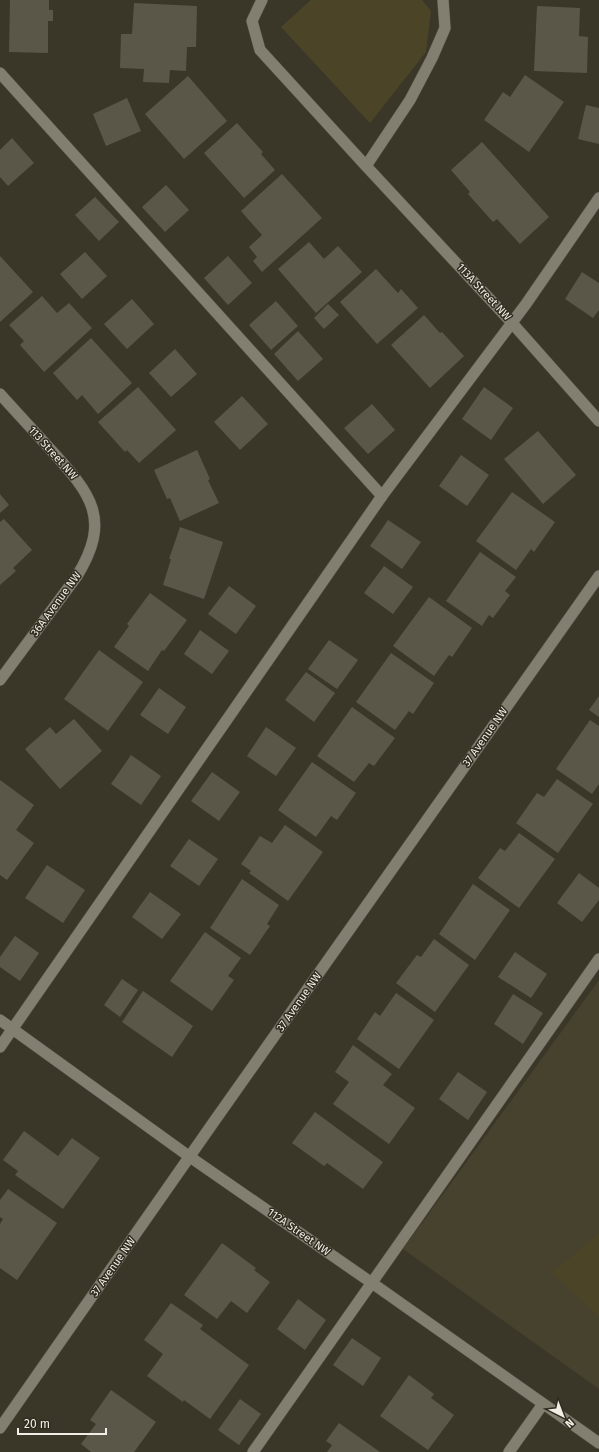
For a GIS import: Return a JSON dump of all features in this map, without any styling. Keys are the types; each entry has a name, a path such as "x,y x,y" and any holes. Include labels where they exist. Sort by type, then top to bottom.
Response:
{"street":[{"name":"113A Street NW","path":"262,0 252,21 260,50 512,323 599,421"},
{"path":"366,166 410,100 432,58 445,28 443,0"},
{"path":"0,73 382,496"},
{"path":"0,1047 382,496 512,323 599,198"},
{"name":"113 Street NW","path":"0,394 77,479 87,495 94,519"},
{"name":"36A Avenue NW","path":"0,680 84,565 92,544 94,519"},
{"name":"37 Avenue NW","path":"0,1428 599,576"},
{"path":"253,1452 599,959"},
{"name":"112A Street NW","path":"0,1020 190,1157 599,1443"},
{"path":"509,1452 543,1404"}],"shaded area":[{"path":"311,0 422,0 431,11 426,52 370,123 281,27"},
{"path":"599,980 599,1389 403,1249"},
{"path":"599,1233 599,1316 552,1273"}],"building":[{"path":"10,0 49,0 49,10 53,10 53,21 48,21 48,53 9,52"},
{"path":"134,3 197,6 196,47 187,47 186,71 170,70 169,83 143,82 144,69 120,68 121,34 132,34"},
{"path":"537,6 580,8 579,36 588,37 587,73 534,71"},
{"path":"525,75 564,102 529,152 484,120 503,92 510,97"},
{"path":"188,76 227,121 184,159 145,114"},
{"path":"127,98 141,131 106,146 93,114"},
{"path":"586,105 599,108 599,144 578,139"},
{"path":"237,123 263,152 261,154 275,170 244,198 204,153"},
{"path":"12,138 34,163 8,186 0,177 0,150"},
{"path":"482,142 549,217 520,244 497,219 493,222 468,194 470,192 451,170"},
{"path":"282,174 322,218 262,272 253,261 257,257 249,247 262,235 241,211"},
{"path":"166,185 189,210 165,232 142,207"},
{"path":"95,197 119,222 99,241 75,215"},
{"path":"309,242 324,259 338,246 362,272 316,313 278,269"},
{"path":"85,252 107,276 82,299 60,274"},
{"path":"0,256 33,292 0,322"},
{"path":"228,256 252,283 228,305 204,278"},
{"path":"376,269 398,293 401,289 418,308 377,344 340,302"},
{"path":"582,272 599,283 599,310 593,318 565,299"},
{"path":"42,296 57,313 69,303 92,328 44,372 20,345 24,341 9,325"},
{"path":"132,299 154,324 127,349 104,324"},
{"path":"276,301 298,326 271,350 249,325"},
{"path":"328,304 339,315 324,329 314,318"},
{"path":"424,315 464,356 430,388 391,345"},
{"path":"298,331 323,359 298,381 274,354"},
{"path":"91,338 132,383 98,414 82,395 77,400 53,373"},
{"path":"175,349 197,374 171,397 149,373"},
{"path":"138,387 176,430 139,463 127,450 125,452 98,422"},
{"path":"484,387 513,408 491,440 462,419"},
{"path":"242,396 268,424 240,450 214,422"},
{"path":"372,404 395,430 368,454 344,428"},
{"path":"538,431 576,475 543,504 504,459"},
{"path":"197,450 210,479 208,480 219,503 180,521 170,498 167,499 154,470"},
{"path":"461,455 489,475 467,506 439,486"},
{"path":"512,492 555,522 534,552 531,549 516,570 476,541"},
{"path":"0,494 9,505 0,513"},
{"path":"4,519 32,550 13,568 16,571 0,585 0,522"},
{"path":"388,520 421,542 402,569 370,546"},
{"path":"180,527 223,542 204,599 163,585 171,559 169,559"},
{"path":"480,552 516,577 505,591 510,595 493,618 489,615 482,626 446,601"},
{"path":"384,566 413,587 393,614 364,593"},
{"path":"229,586 256,606 236,634 208,614"},
{"path":"150,593 187,620 164,651 162,650 148,671 114,647 129,626 127,624"},
{"path":"429,597 472,628 452,657 449,655 434,676 393,646"},
{"path":"200,630 229,651 212,674 184,654"},
{"path":"329,640 358,660 337,689 308,669"},
{"path":"99,650 143,682 108,731 64,699"},
{"path":"391,653 434,683 413,714 409,711 395,730 356,702"},
{"path":"306,672 335,693 314,722 285,700"},
{"path":"159,688 186,707 168,734 140,715"},
{"path":"599,696 599,717 589,710"},
{"path":"352,707 395,738 374,766 369,763 354,782 317,756"},
{"path":"74,719 102,751 60,789 25,749 50,727 56,734"},
{"path":"590,720 599,726 599,784 592,794 556,769"},
{"path":"266,727 296,748 276,776 247,756"},
{"path":"131,755 161,776 141,805 111,784"},
{"path":"312,762 356,793 337,820 331,816 316,837 278,810"},
{"path":"212,772 240,792 219,821 191,801"},
{"path":"557,779 593,804 558,853 516,823 537,793 544,797"},
{"path":"0,780 34,805 16,830 34,843 7,880 0,875"},
{"path":"285,825 323,852 288,901 249,873 251,871 241,864 260,836 272,843"},
{"path":"519,833 555,859 519,908 478,878 500,848 505,851"},
{"path":"189,839 218,859 199,886 170,866"},
{"path":"47,865 85,890 63,923 25,898"},
{"path":"579,873 599,888 599,900 582,922 557,903"},
{"path":"242,879 279,905 267,924 270,926 250,955 210,928"},
{"path":"473,884 510,910 475,960 439,934"},
{"path":"150,892 181,914 162,939 132,917"},
{"path":"205,932 241,958 228,976 234,980 212,1011 170,981"},
{"path":"15,936 39,953 20,981 0,967 0,957"},
{"path":"434,939 469,965 435,1012 396,983 417,955 421,957"},
{"path":"515,952 547,974 531,998 498,977"},
{"path":"122,979 138,990 120,1017 104,1005"},
{"path":"143,991 193,1026 172,1057 122,1022"},
{"path":"396,993 434,1020 399,1069 357,1039 375,1012 380,1016"},
{"path":"513,994 543,1013 523,1044 494,1024"},
{"path":"353,1045 392,1074 383,1085 415,1108 389,1144 333,1104 349,1082 335,1072"},
{"path":"458,1072 487,1092 468,1120 439,1099"},
{"path":"315,1112 383,1162 363,1189 327,1163 324,1166 292,1143"},
{"path":"24,1131 58,1156 72,1138 100,1158 63,1209 15,1175 18,1171 3,1160"},
{"path":"8,1189 57,1223 17,1280 0,1268 0,1224 3,1219 0,1217 0,1200"},
{"path":"222,1243 256,1268 254,1270 270,1282 247,1313 231,1301 217,1319 184,1295"},
{"path":"298,1299 326,1320 305,1350 277,1329"},
{"path":"171,1303 203,1325 200,1329 249,1365 210,1419 147,1376 163,1354 144,1340"},
{"path":"352,1338 381,1358 363,1386 333,1365"},
{"path":"409,1375 434,1394 431,1398 454,1415 428,1450 380,1416"},
{"path":"111,1390 156,1422 134,1452 91,1452 81,1444 96,1424 90,1420"},
{"path":"240,1399 261,1414 239,1445 218,1430"},
{"path":"339,1423 380,1452 327,1452 332,1445 326,1441"}]}
